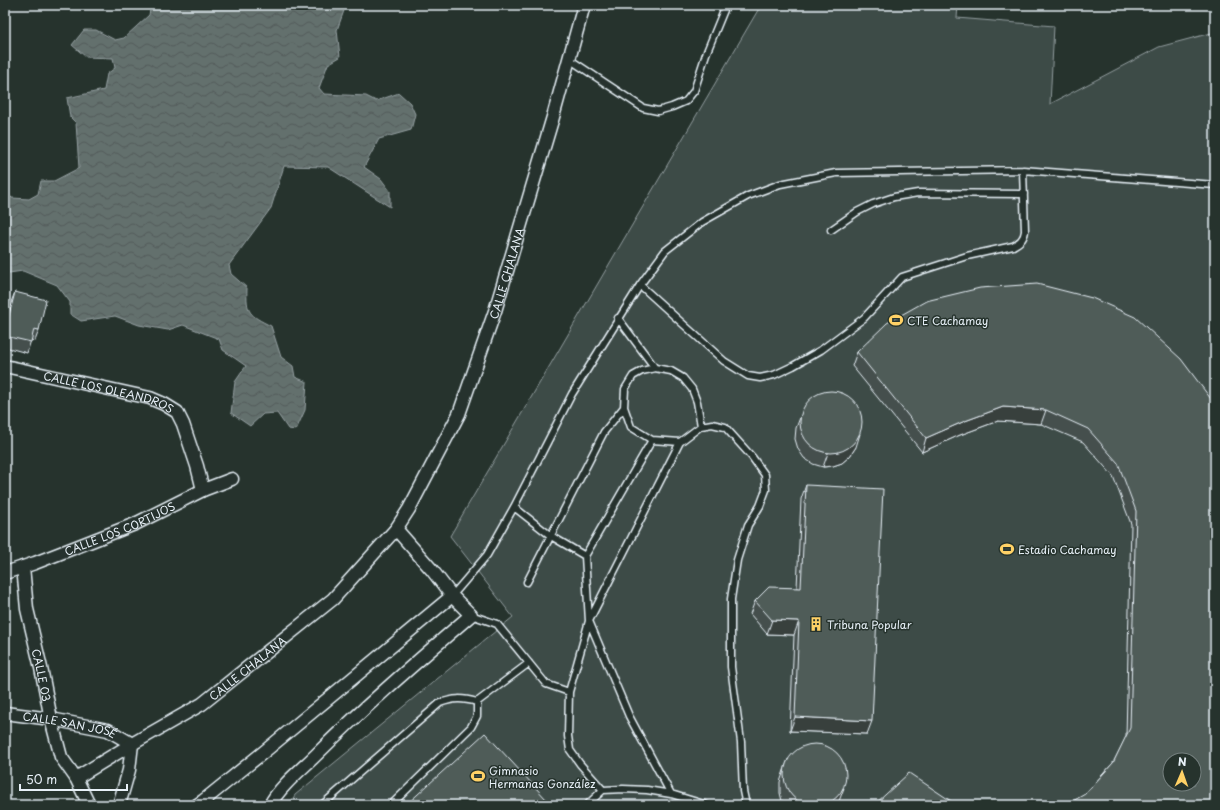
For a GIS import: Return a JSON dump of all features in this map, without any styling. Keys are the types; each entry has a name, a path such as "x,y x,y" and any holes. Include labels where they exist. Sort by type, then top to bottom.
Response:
{"street":[{"name":"CALLE CHALANA","path":"76,778 202,704 333,599 396,528 409,509 459,414 495,311 584,5"},
{"name":"CALLE LOS OLEANDROS","path":"5,366 150,398 177,412 184,424 203,490"},
{"name":"CALLE LOS CORTIJOS","path":"5,573 35,564 136,524 203,490 232,478"},
{"path":"270,805 274,798 292,778 345,726 471,615 452,596 396,528"},
{"name":"CALLE 03","path":"23,567 27,609 60,757 76,778 89,805"},
{"path":"197,805 259,756 452,596"},
{"name":"CALLE SAN JOSÉ","path":"5,713 51,719 108,730 132,744"},
{"path":"119,805 130,770 132,744"}],"lane":[{"path":"569,59 643,108 658,111 672,108 686,101 694,91 706,54 726,5"},
{"path":"640,285 724,361 748,376 760,378 774,375 821,350 864,318 902,277 967,256 1014,246 1020,242 1024,237 1025,231 1024,170"},
{"path":"452,596 487,555 514,507 572,394 618,318 665,251 702,222 748,196 780,184 836,173 1024,170 1215,185"},
{"path":"831,230 857,212 873,204 894,197 918,193 1024,194"},
{"path":"618,318 655,368"},
{"path":"680,442 652,440 631,427 624,407 625,389 633,376 642,371 655,368 671,371 683,378 692,388 697,402 701,426"},
{"path":"527,582 604,432 624,407"},
{"path":"603,790 570,750 568,736 569,692 589,621 680,442 701,426 712,424 725,427 752,457 765,475 766,482 764,498 748,525 737,560 731,599 731,667 741,742 743,791 746,805"},
{"path":"652,440 585,556 589,621 630,716 672,794"},
{"path":"514,507 551,536 585,556"},
{"path":"471,615 497,624 546,684 569,692"},
{"path":"477,702 529,663"},
{"path":"322,805 440,703 451,699 463,698 477,702"},
{"path":"391,805 471,727 477,716 477,702"},
{"path":"587,805 603,790 623,788 672,794 707,805"}],"shaded area":[{"name":"CTE Cachamay","path":"761,5 958,5 957,18 1054,26 1050,104 1159,47 1215,32 1215,805 289,805 295,795 513,617 450,536"}],"water":[{"path":"151,5 346,5 337,30 340,57 328,64 319,88 324,94 366,96 376,101 399,93 410,103 415,114 411,130 379,139 364,167 381,179 390,191 390,207 328,167 284,166 271,208 229,265 231,274 247,288 247,303 250,312 253,316 271,326 281,357 293,366 295,377 307,382 305,410 296,430 288,429 277,413 263,414 250,426 231,413 235,382 246,366 223,350 219,339 183,325 168,330 139,325 115,316 81,321 70,314 70,302 57,285 23,271 9,273 5,271 5,191 12,198 29,199 38,194 41,181 54,181 79,168 76,123 70,117 67,98 104,90 107,74 115,68 113,58 86,57 72,45 84,30 96,30 115,40 124,38 149,15"}],"building":[{"path":"1037,284 1092,298 1135,317 1181,359 1214,403 1215,805 1066,805 1085,794 1113,763 1130,728 1136,511 1118,463 1088,429 1046,410 1003,407 965,421 926,438 857,352 887,323 926,301 980,288"},
{"path":"15,292 46,300 39,330 34,329 31,342 5,336"},
{"path":"825,391 837,391 853,400 860,410 862,422 860,434 853,444 837,453 825,453 814,448 805,439 800,428 800,416 805,405 814,396"},
{"name":"Tribuna Popular","path":"806,485 883,489 872,721 795,717 799,621 772,620 755,601 769,587 801,588"},
{"name":"Gimnasio Hermanas González","path":"485,733 547,800 542,805 406,805"},
{"path":"815,744 832,749 837,753 841,758 846,775 841,792 837,797 832,801 815,806 798,801 793,797 789,792 784,775 789,758 793,753 798,749"},
{"path":"909,773 957,805 874,805"}],"place":[{"name":"CTE Cachamay","path":"896,320"},
{"name":"Estadio Cachamay","path":"1007,549"},
{"name":"Tribuna Popular","path":"816,624"},
{"name":"Gimnasio Hermanas González","path":"478,776"}]}
